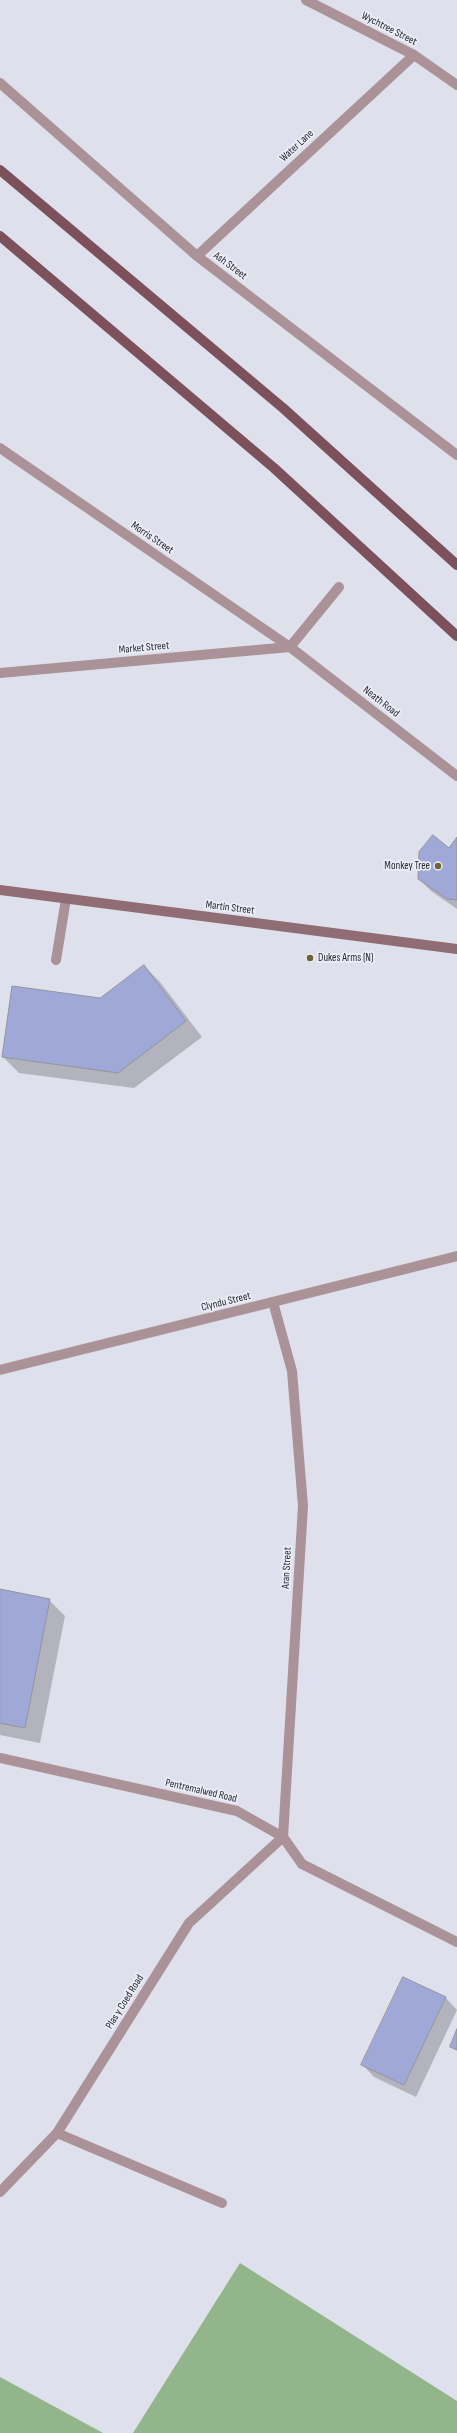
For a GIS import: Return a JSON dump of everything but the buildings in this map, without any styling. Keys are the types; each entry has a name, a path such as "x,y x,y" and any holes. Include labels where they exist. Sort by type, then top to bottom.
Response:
{"main road":[{"path":"0,170 283,408 457,565"},
{"path":"0,236 274,468 457,636"},
{"name":"Martin Street","path":"0,890 457,949"}],"street":[{"name":"Wychtree Street","path":"306,0 414,55 457,85"},
{"name":"Water Lane","path":"197,256 414,55"},
{"name":"Ash Street","path":"0,84 197,256 457,455"},
{"name":"Morris Street","path":"0,448 290,647"},
{"path":"290,647 338,587"},
{"name":"Market Street","path":"0,673 290,647"},
{"name":"Neath Road","path":"290,647 457,776"},
{"path":"56,960 66,899"},
{"name":"Clyndu Street","path":"0,1370 457,1256"},
{"name":"Aran Street","path":"273,1302 292,1371 303,1506 283,1837"},
{"name":"Pentremalwed Road","path":"0,1758 237,1811 283,1837 302,1864 457,1942"},
{"name":"Plas y Coed Road","path":"0,2192 56,2133 189,1924 283,1837"},
{"path":"56,2133 222,2203"}],"green space":[{"path":"240,2263 457,2401 457,2433 133,2433"},
{"path":"0,2377 103,2433 0,2433"}],"place":[{"name":"Monkey Tree","path":"438,866"},
{"name":"Dukes Arms (N)","path":"310,958"}]}
